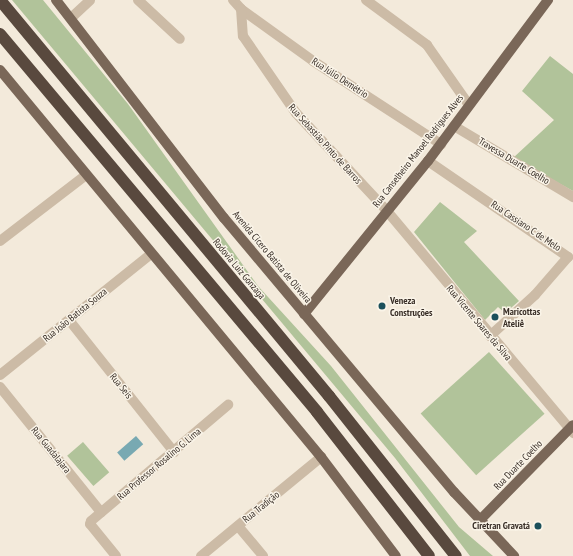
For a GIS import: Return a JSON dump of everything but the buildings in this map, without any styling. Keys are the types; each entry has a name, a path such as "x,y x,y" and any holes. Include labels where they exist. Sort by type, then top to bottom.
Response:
{"highway":[{"name":"Rodovia Luiz Gonzaga","path":"0,0 329,396 456,556"},
{"path":"0,34 317,412 429,556"}],"main road":[{"name":"Avenida Cicero Batista de Oliveira","path":"56,0 224,218 479,521 514,556"},
{"name":"Rua Canselheiro Manoel Rodrigues Alves","path":"304,314 428,161 548,0"},
{"path":"0,70 150,255 322,457 396,556"},
{"name":"Rua Duarte Coelho","path":"479,521 572,429"}],"street":[{"path":"71,18 90,0"},
{"path":"138,0 180,39"},
{"name":"Rua Júlio Demétrio","path":"233,0 241,9 441,144"},
{"path":"366,0 427,45 469,105"},
{"name":"Rua Sebastião Pinto de Barros","path":"241,9 243,36 267,76 319,140 387,211"},
{"name":"Travessa Duarte Coelho","path":"454,126 573,197"},
{"name":"Rua Cassiano C de Melo","path":"428,161 568,257 535,295 490,336"},
{"path":"1,240 86,175"},
{"name":"Rua Vicente Soares da Silva","path":"387,211 490,336 572,429"},
{"name":"Rua João Batista Souza","path":"0,375 150,255"},
{"name":"Rua Seis","path":"69,320 174,452"},
{"name":"Rua Guadalajara","path":"0,387 101,512"},
{"name":"Rua Professor Rosalino G. Lima","path":"116,556 90,522 228,405"},
{"name":"Rua Tradição","path":"201,556 322,457"},
{"path":"238,526 263,556"}],"green space":[{"path":"12,0 43,0 128,104 258,286 331,366 459,527 493,556 470,556 395,458"},
{"path":"550,56 573,74 573,191 513,158 554,120 522,91"},
{"path":"440,202 477,231 464,242 519,301 505,313 498,307 485,320 414,232"},
{"path":"489,352 545,414 476,475 421,414"},
{"path":"83,442 109,472 93,486 67,456"}],"water":[{"path":"136,436 143,444 124,461 117,452"}],"place":[{"name":"Veneza Construções","path":"382,306"},
{"name":"Maricottas Ateliê","path":"495,317"},
{"name":"Ciretran Gravatá","path":"538,526"}]}
